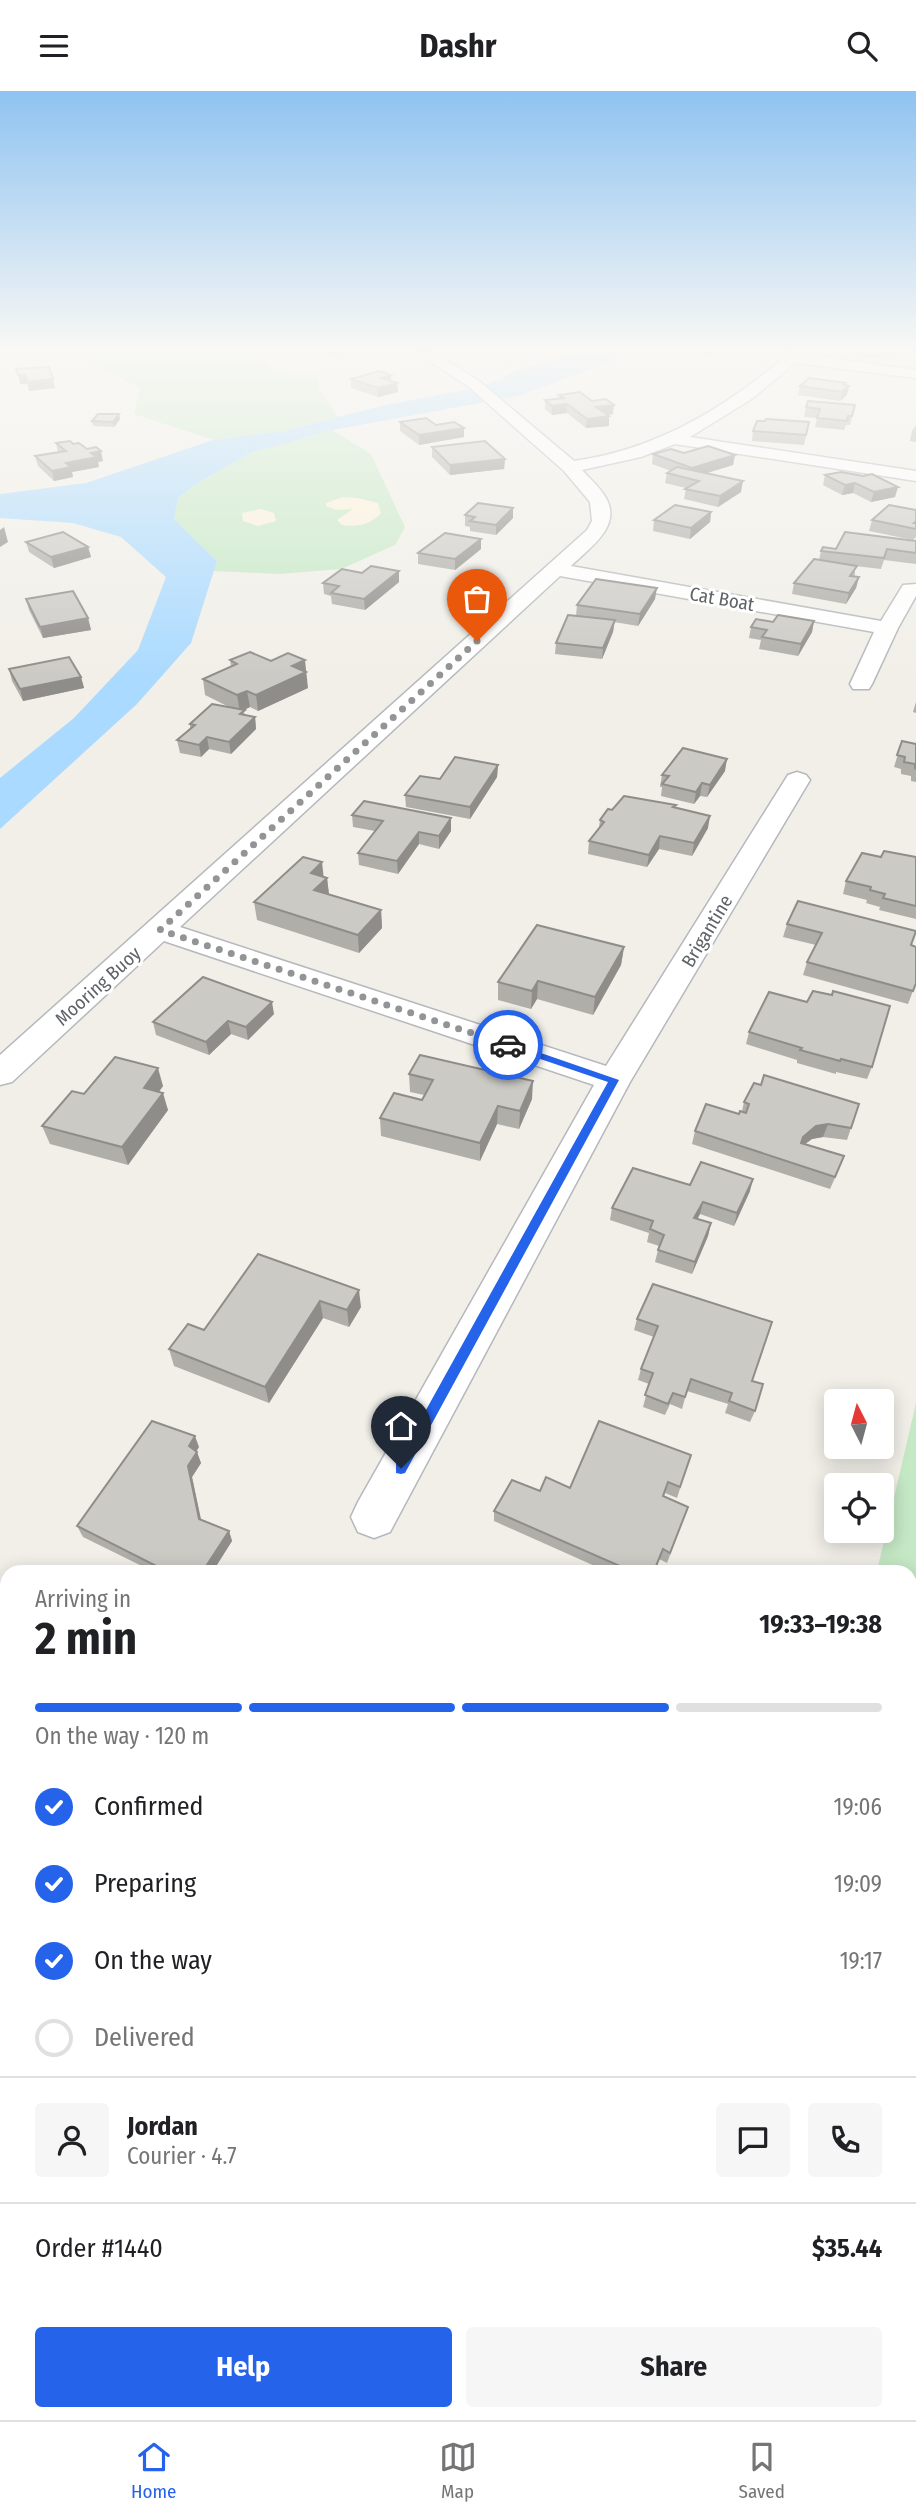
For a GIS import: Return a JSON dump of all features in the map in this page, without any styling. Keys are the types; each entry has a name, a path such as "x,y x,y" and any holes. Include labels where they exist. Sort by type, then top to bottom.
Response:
{"street":[{"name":"Mooring Buoy","path":"0,1074 586,544 601,521 599,502 563,461"},
{"path":"570,467 609,461"},
{"path":"815,461 916,476"},
{"name":"Cat Boat","path":"556,569 887,628"},
{"path":"860,684 887,628 910,589"},
{"name":"Brigantine","path":"374,1517 614,1080 797,780"},
{"path":"160,930 614,1080"}],"green space":[{"path":"237,461 374,461 405,527 395,545 341,569 279,574 213,571 217,561 174,519 178,498"},
{"path":"916,1403 916,1565 878,1565 884,1543 894,1543 894,1498"}],"sand":[{"path":"343,497 378,503 381,513 363,524 342,525 337,520 353,509 336,510 326,506 326,503"},
{"path":"261,509 274,513 276,521 258,526 243,521 242,513"}],"water":[{"path":"152,461 237,461 178,498 174,519 217,561 191,643 137,704 0,829 0,778 74,718 138,650 166,577 121,537 73,523 0,518 0,494 86,483"}],"building":[{"path":"40,461 78,461 66,463 71,467 52,471"},
{"path":"446,461 490,461 450,465"},
{"path":"672,461 716,461 692,468"},
{"path":"677,467 743,481 720,496 685,489 699,481 667,473"},
{"path":"841,472 863,476 872,474 898,487 874,492 855,483 845,485 825,475"},
{"path":"478,503 513,508 496,525 470,521 475,517 465,515"},
{"path":"675,505 711,512 691,528 654,520"},
{"path":"889,505 916,510 916,529 872,520"},
{"path":"63,532 88,547 51,557 26,542"},
{"path":"845,532 916,541 916,553 887,549 884,558 821,551 823,547 836,549"},
{"path":"445,533 481,539 455,559 418,553"},
{"path":"814,559 857,566 850,576 859,577 849,593 794,583"},
{"path":"371,566 399,571 364,599 331,593 339,586 323,583 342,569 362,573"},
{"path":"596,579 657,588 640,614 577,605"},
{"path":"73,591 88,618 40,627 26,599"},
{"path":"568,615 615,620 603,648 556,643"},
{"path":"778,615 814,621 801,644 762,637 767,630 751,627 756,619 773,622"},
{"path":"250,652 271,661 288,653 305,660 292,666 306,672 256,695 247,691 237,695 203,679 237,664 230,660"},
{"path":"69,657 81,677 20,689 9,669"},
{"path":"212,704 245,710 240,714 255,717 229,742 207,737 199,745 177,740 195,725 190,724"},
{"path":"902,741 916,744 916,769 915,764 904,762 905,757 897,755"},
{"path":"683,748 727,759 710,785 702,783 696,792 662,784 669,776 662,775"},
{"path":"455,757 498,765 470,807 405,795 420,776 440,779"},
{"path":"624,796 676,805 673,807 710,816 694,843 660,836 649,855 589,841 604,822 600,820 608,809 612,810"},
{"path":"364,801 451,818 439,836 419,832 397,861 358,853 383,821 352,815"},
{"path":"884,851 916,857 916,906 883,898 885,894 870,890 871,887 846,881 862,853 881,857"},
{"path":"303,857 322,862 311,873 327,878 314,890 381,910 358,935 254,902"},
{"path":"798,901 916,931 911,945 916,947 916,983 913,991 807,962 822,933 787,924"},
{"path":"537,925 624,947 595,997 538,981 532,991 498,982"},
{"path":"203,977 272,1002 246,1027 228,1021 206,1042 153,1022"},
{"path":"813,991 832,995 833,991 890,1006 872,1067 800,1050 802,1048 749,1032 769,992 807,1002"},
{"path":"420,1055 533,1081 520,1111 498,1106 480,1143 380,1118 394,1093 422,1100 433,1080 409,1074"},
{"path":"115,1057 158,1068 144,1088 163,1093 122,1147 42,1126 72,1091 84,1094"},
{"path":"764,1075 859,1104 851,1128 828,1124 816,1126 803,1137 801,1143 844,1156 835,1177 695,1131 706,1104 739,1114 740,1111 746,1113 749,1104 744,1102 754,1083 761,1085"},
{"path":"701,1162 753,1179 737,1213 703,1202 694,1218 711,1223 695,1262 658,1250 664,1235 650,1229 653,1221 612,1208 633,1168 690,1185"},
{"path":"258,1254 359,1290 347,1310 320,1301 265,1387 169,1349 188,1324 204,1330"},
{"path":"653,1284 772,1322 752,1381 763,1384 755,1411 729,1401 732,1393 691,1379 685,1397 673,1393 668,1404 645,1395 653,1373 641,1369 658,1326 637,1319"},
{"path":"152,1421 195,1436 189,1446 197,1452 188,1466 199,1519 229,1531 207,1565 154,1565 77,1526"},
{"path":"599,1421 691,1455 680,1487 668,1482 663,1496 688,1507 670,1553 663,1549 656,1565 617,1565 494,1511 512,1480 540,1491 546,1477 570,1488"}],"way so far":[{"path":"477,641 160,930 508,1045"}],"route":[{"path":"401,1468 614,1080 508,1045"}]}
